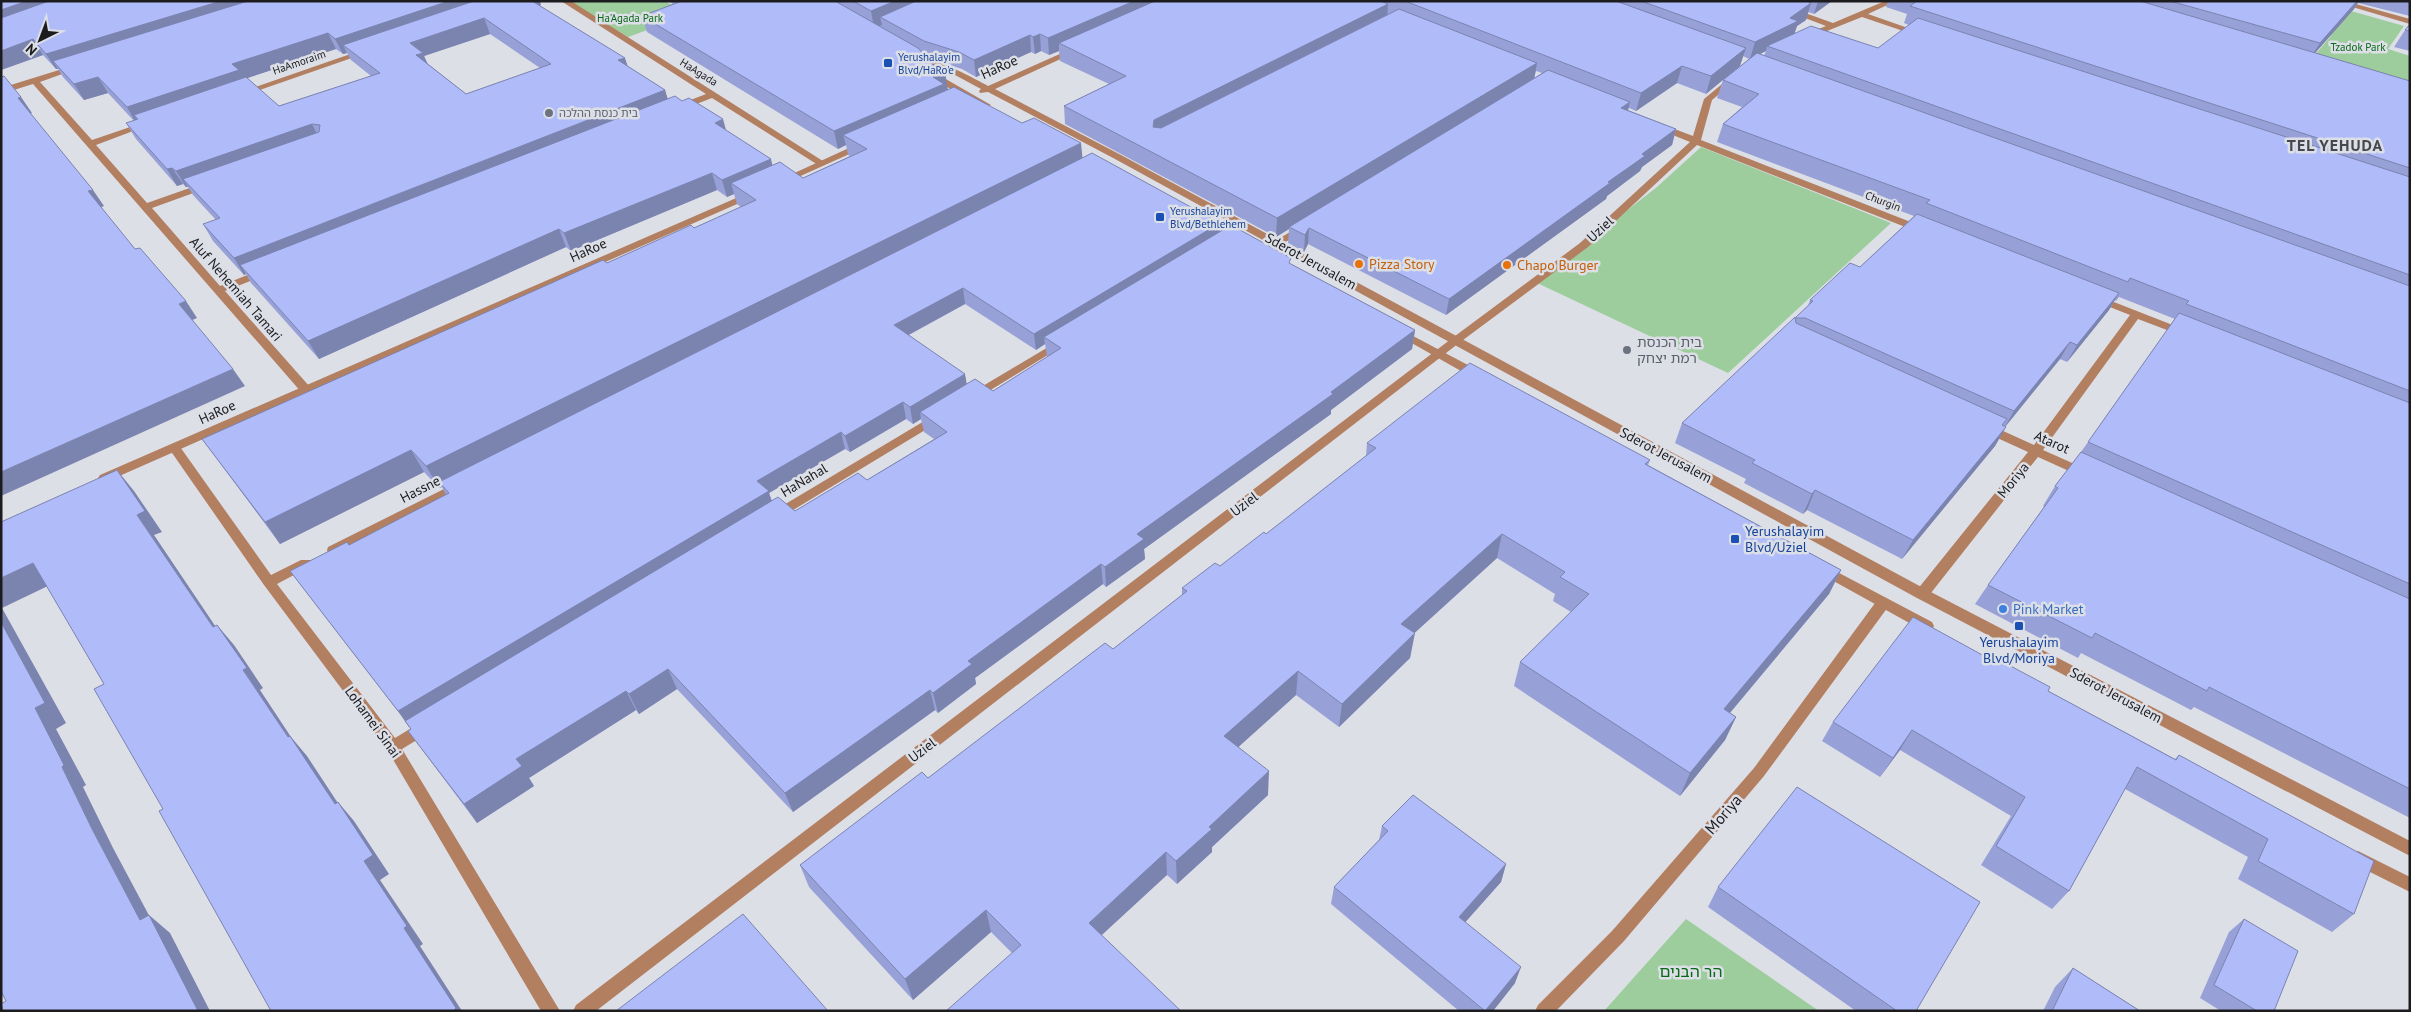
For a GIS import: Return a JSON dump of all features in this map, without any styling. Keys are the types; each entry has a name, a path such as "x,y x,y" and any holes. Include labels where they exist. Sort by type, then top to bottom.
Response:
{"street":[{"name":"HaAgada","path":"565,1 821,163"},
{"path":"1764,1 1831,25"},
{"path":"1797,42 1831,25 1892,1"},
{"path":"2336,1 2410,22"},
{"path":"1861,14 1927,36"},
{"name":"HaRoe","path":"953,104 1086,45"},
{"name":"HaAmoraim","path":"232,96 374,49"},
{"name":"Sderot Jerusalem","path":"906,52 923,62 958,73 1277,243 1922,594 2410,849"},
{"name":"Sderot Jerusalem","path":"923,62 941,80 997,110"},
{"path":"1,91 82,67"},
{"path":"1696,141 1708,99 1743,70"},
{"name":"Aluf Nehemiah Tamari","path":"35,81 306,390"},
{"path":"667,112 713,94"},
{"path":"90,144 156,122"},
{"name":"Churgin","path":"1651,123 1933,234"},
{"name":"HaRoe","path":"92,483 874,140"},
{"name":"Uziel","path":"582,1011 1455,341 1584,245 1696,141"},
{"path":"146,207 221,180"},
{"path":"1277,243 1311,223"},
{"path":"219,290 274,268"},
{"path":"2090,296 2191,336"},
{"name":"Moriya","path":"1922,594 2036,452 2136,314"},
{"path":"1390,326 1492,383"},
{"path":"960,403 1070,337"},
{"name":"HaNahal","path":"766,522 943,414"},
{"name":"Atarot","path":"1973,422 2098,480"},
{"name":"Lohamei Sinai","path":"174,447 269,582 393,747 551,1011"},
{"name":"Hassne","path":"269,582 473,479"},
{"path":"1814,564 1936,631"},
{"name":"Moriya","path":"1544,1011 1618,936 1759,772 1883,603"},
{"path":"393,747 435,722"},
{"path":"2348,852 2410,885"}],"green space":[{"name":"Ha'Agada Park","path":"569,1 665,1 689,15 628,37"},
{"name":"Tzadok Park","path":"2337,7 2404,26 2388,49 2410,56 2410,92 2308,63 2331,36"},
{"path":"1701,147 1891,223 1728,373 1535,282 1657,187"},
{"name":"הר הבנים","path":"1686,919 1819,1011 1604,1011"}],"building":[{"path":"1,1 27,1 1,10"},
{"path":"49,1 221,1 46,54 33,39 1,51 1,18"},
{"path":"248,1 449,1 335,39 328,33 232,64 239,70 127,107 98,77 74,84 53,61"},
{"path":"474,1 532,1 625,58 618,60 665,90 234,258 203,224 220,218 183,179 319,132 320,125 312,124 176,171 172,168 167,169 126,123 138,119 134,115 246,77 279,106 380,73 343,45","holes":["484,18 551,64 466,94 416,55 423,53 410,43"]},
{"path":"682,1 835,1 918,48 934,66 945,72 933,77 944,84 834,131 642,16"},
{"path":"853,1 895,1 871,11"},
{"path":"916,1 1134,1 1048,38 1040,34 1033,37 1030,35 974,60 959,52 924,41 880,17"},
{"path":"1155,1 1381,1 1388,4 1154,120 1153,127 1161,128 1399,9 1537,63 1277,218 1064,106 1126,76 1059,43"},
{"path":"1405,1 1616,1 1746,48 1711,76 1682,66 1641,93"},
{"path":"1641,1 1806,1 1811,3 1790,18 1798,21 1755,42"},
{"path":"1917,1 2140,1 2410,81 2410,168 1910,6"},
{"path":"2170,1 2357,1 2320,43"},
{"path":"1918,18 2410,177 2410,275 1767,46 1811,26 1878,48"},
{"path":"2410,24 2410,31 2405,30"},
{"path":"1757,53 2410,286 2410,391 2186,304 2189,301 2130,278 2128,282 1926,203 1930,200 1723,124 1759,94 1723,80"},
{"path":"1548,70 1630,102 1621,108 1676,129 1642,154 1645,156 1608,182 1610,183 1449,299 1309,228 1305,235 1289,227"},
{"path":"4,76 21,97 18,98 93,190 88,191 135,249 140,248 186,301 179,304 233,369 1,472 1,77"},
{"path":"954,87 1022,123 1034,118 1081,143 426,466 411,450 265,522 202,439 603,260 607,263 691,225 694,228 756,200 731,183 780,162 803,178 867,149 843,135"},
{"path":"675,96 682,101 689,98 723,119 715,123 771,159 722,180 712,173 564,233 559,229 308,341 240,265"},
{"path":"1092,153 1220,223 1034,334 963,288 894,325 965,374 910,407 903,402 845,436 841,432 757,481 769,491 398,711 290,571 347,542 349,545 449,493 439,482"},
{"path":"1917,214 2119,293 2077,345 2070,342 2014,411 1805,318 1795,318 1813,301 1810,300 1850,263 1860,267"},
{"path":"1231,225 1291,258 1289,263 1415,330 1331,392 1333,394 1137,534 1144,539 1105,567 1101,564 968,661 972,664 933,693 930,690 785,793 668,669 629,694 626,691 516,759 522,766 464,804 408,731 411,729 405,721 778,497 795,511 858,473 867,480 947,432 920,412 975,379 993,391 1061,348 1044,337"},
{"path":"2179,313 2410,403 2410,584 2088,442"},
{"path":"1795,317 1796,323 2007,419 2002,425 2006,427 1913,540 1815,490 1812,494 1752,463 1755,460 1682,423"},
{"path":"1470,363 1650,460 1645,464 1841,570 1724,709 1736,717 1690,773 1520,662 1589,594 1560,577 1565,572 1502,534 1401,624 1415,633 1342,704 1298,671 1224,736 1269,771 1209,827 1212,829 1176,861 1166,852 1089,923 1181,1011 946,1011 1021,945 986,910 905,979 800,865 922,772 928,778 1105,643 1113,649 1187,591 1182,588 1215,563 1220,566 1264,532 1266,534 1376,448 1367,443"},
{"path":"2081,452 2410,599 2410,789 2209,687 2207,691 2095,633 2092,638 1988,585 2058,488 2055,486"},
{"path":"117,470 145,511 137,515 213,627 217,625 247,668 243,670 288,737 290,736 335,804 338,802 373,855 364,861 407,926 404,928 456,1008 453,1011 271,1011 159,811 163,809 94,689 104,684 33,563 1,578 1,522"},
{"path":"1913,617 1986,657 1988,654 2050,687 2048,691 2176,760 2179,755 2374,861 2354,914 2258,861 2268,839 2137,767 2069,891 1996,846 2025,797 1912,730 1893,758 1833,722"},
{"path":"1,622 45,703 35,708 64,765 62,767 92,829 140,920 149,915 198,1011 3,1011 1,1004 6,1001 1,991"},
{"path":"1797,787 1980,902 1916,1011 1897,1011 1718,887"},
{"path":"1413,795 1506,864 1459,917 1521,967 1485,1011 1334,887 1388,831 1382,826"},
{"path":"743,914 828,1011 616,1011"},
{"path":"2244,919 2298,951 2274,1011 2257,1011 2214,985"},
{"path":"2073,968 2140,1011 2052,1011"}],"place":[{"name":"Yerushalayim Blvd/HaRo'e","path":"888,63"},
{"name":"בית כנסת ההלכה","path":"549,113"},
{"name":"Yerushalayim Blvd/Bethlehem","path":"1160,217"},
{"name":"Pizza Story","path":"1359,264"},
{"name":"Chapo Burger","path":"1507,265"},
{"name":"בית הכנסת רמת יצחק","path":"1627,350"},
{"name":"Yerushalayim Blvd/Uziel","path":"1735,539"},
{"name":"Pink Market","path":"2003,609"},
{"name":"Yerushalayim Blvd/Moriya","path":"2019,626"}],"district":[{"name":"TEL YEHUDA","path":"2335,145"}]}
